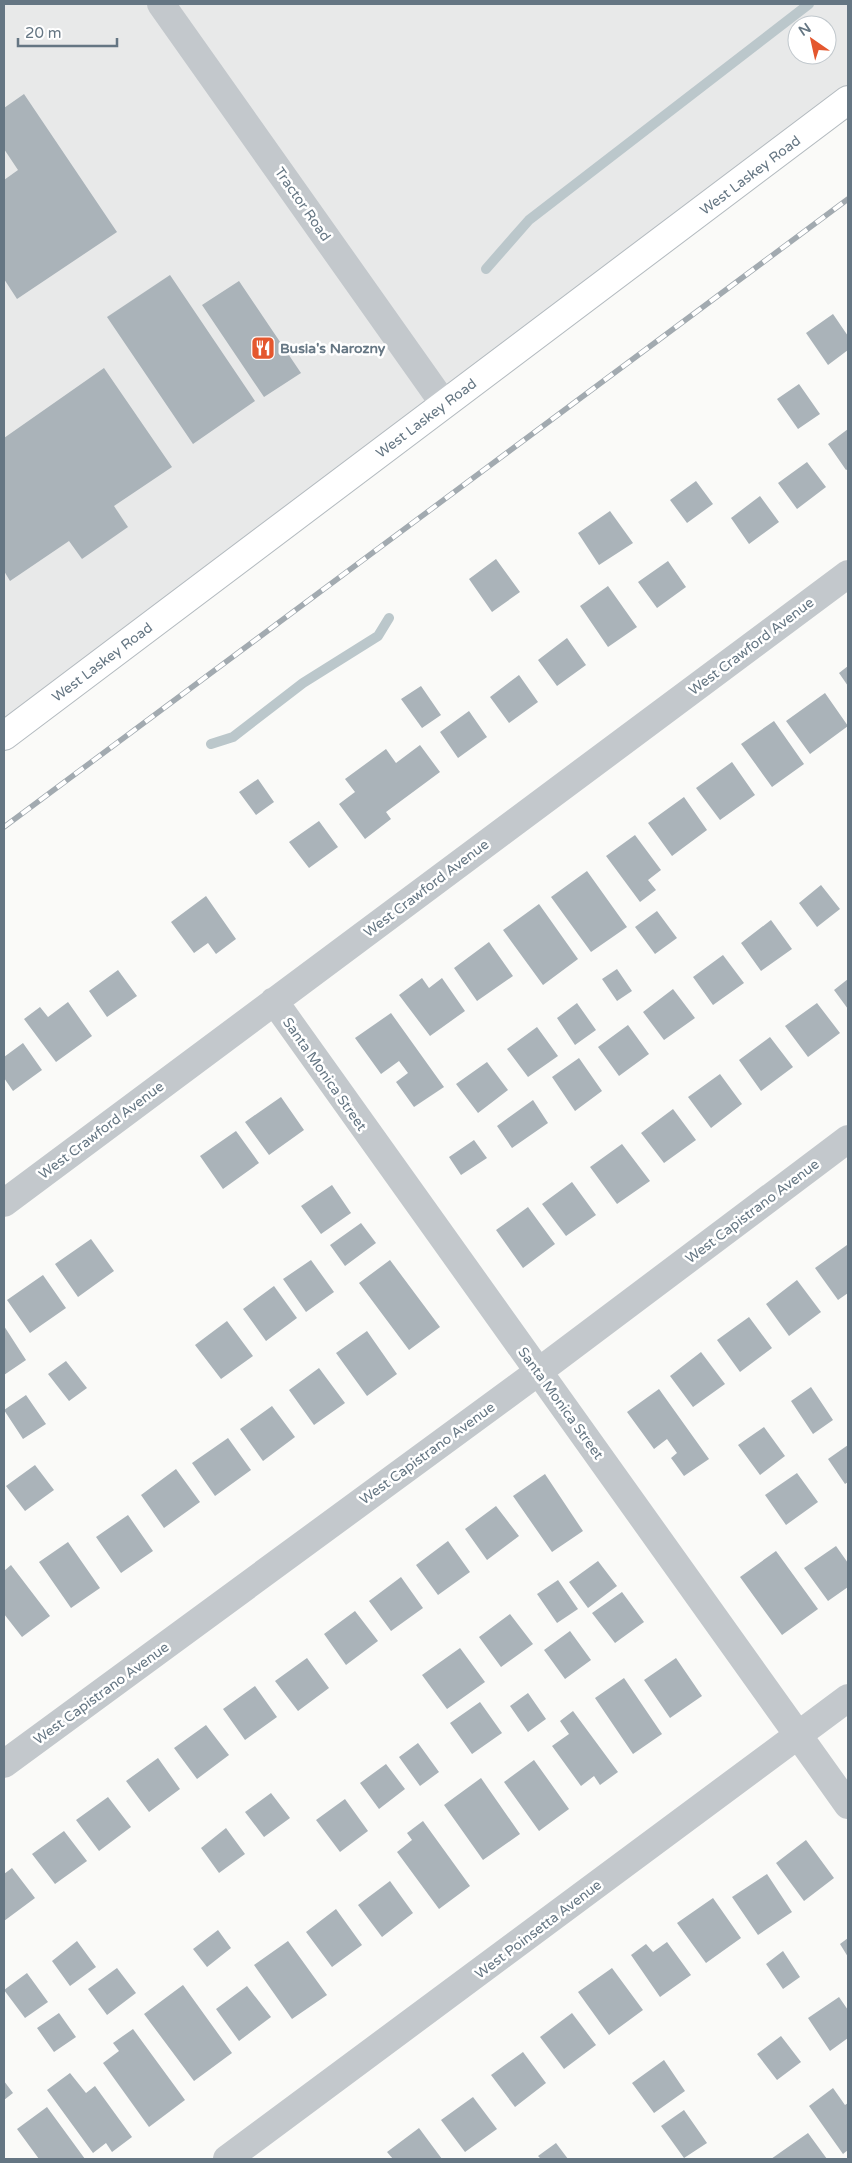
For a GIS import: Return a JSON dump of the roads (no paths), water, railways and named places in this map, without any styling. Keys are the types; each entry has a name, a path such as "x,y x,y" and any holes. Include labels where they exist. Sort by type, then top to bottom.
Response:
{"main road":[{"name":"West Laskey Road","path":"4,736 848,100"}],"street":[{"name":"Tractor Road","path":"161,4 444,404"},
{"name":"West Crawford Avenue","path":"4,1203 848,574"},
{"name":"Santa Monica Street","path":"274,1001 848,1806"},
{"name":"West Capistrano Avenue","path":"4,1764 538,1372 848,1139"},
{"name":"West Poinsetta Avenue","path":"227,2159 848,1698"}],"waterway":[{"path":"486,269 529,220 809,4"},
{"path":"211,744 233,737 303,683 378,636 389,618"}],"railway":[{"path":"4,827 848,199"}],"place":[{"name":"Busia's Narozny","path":"263,348"}]}
